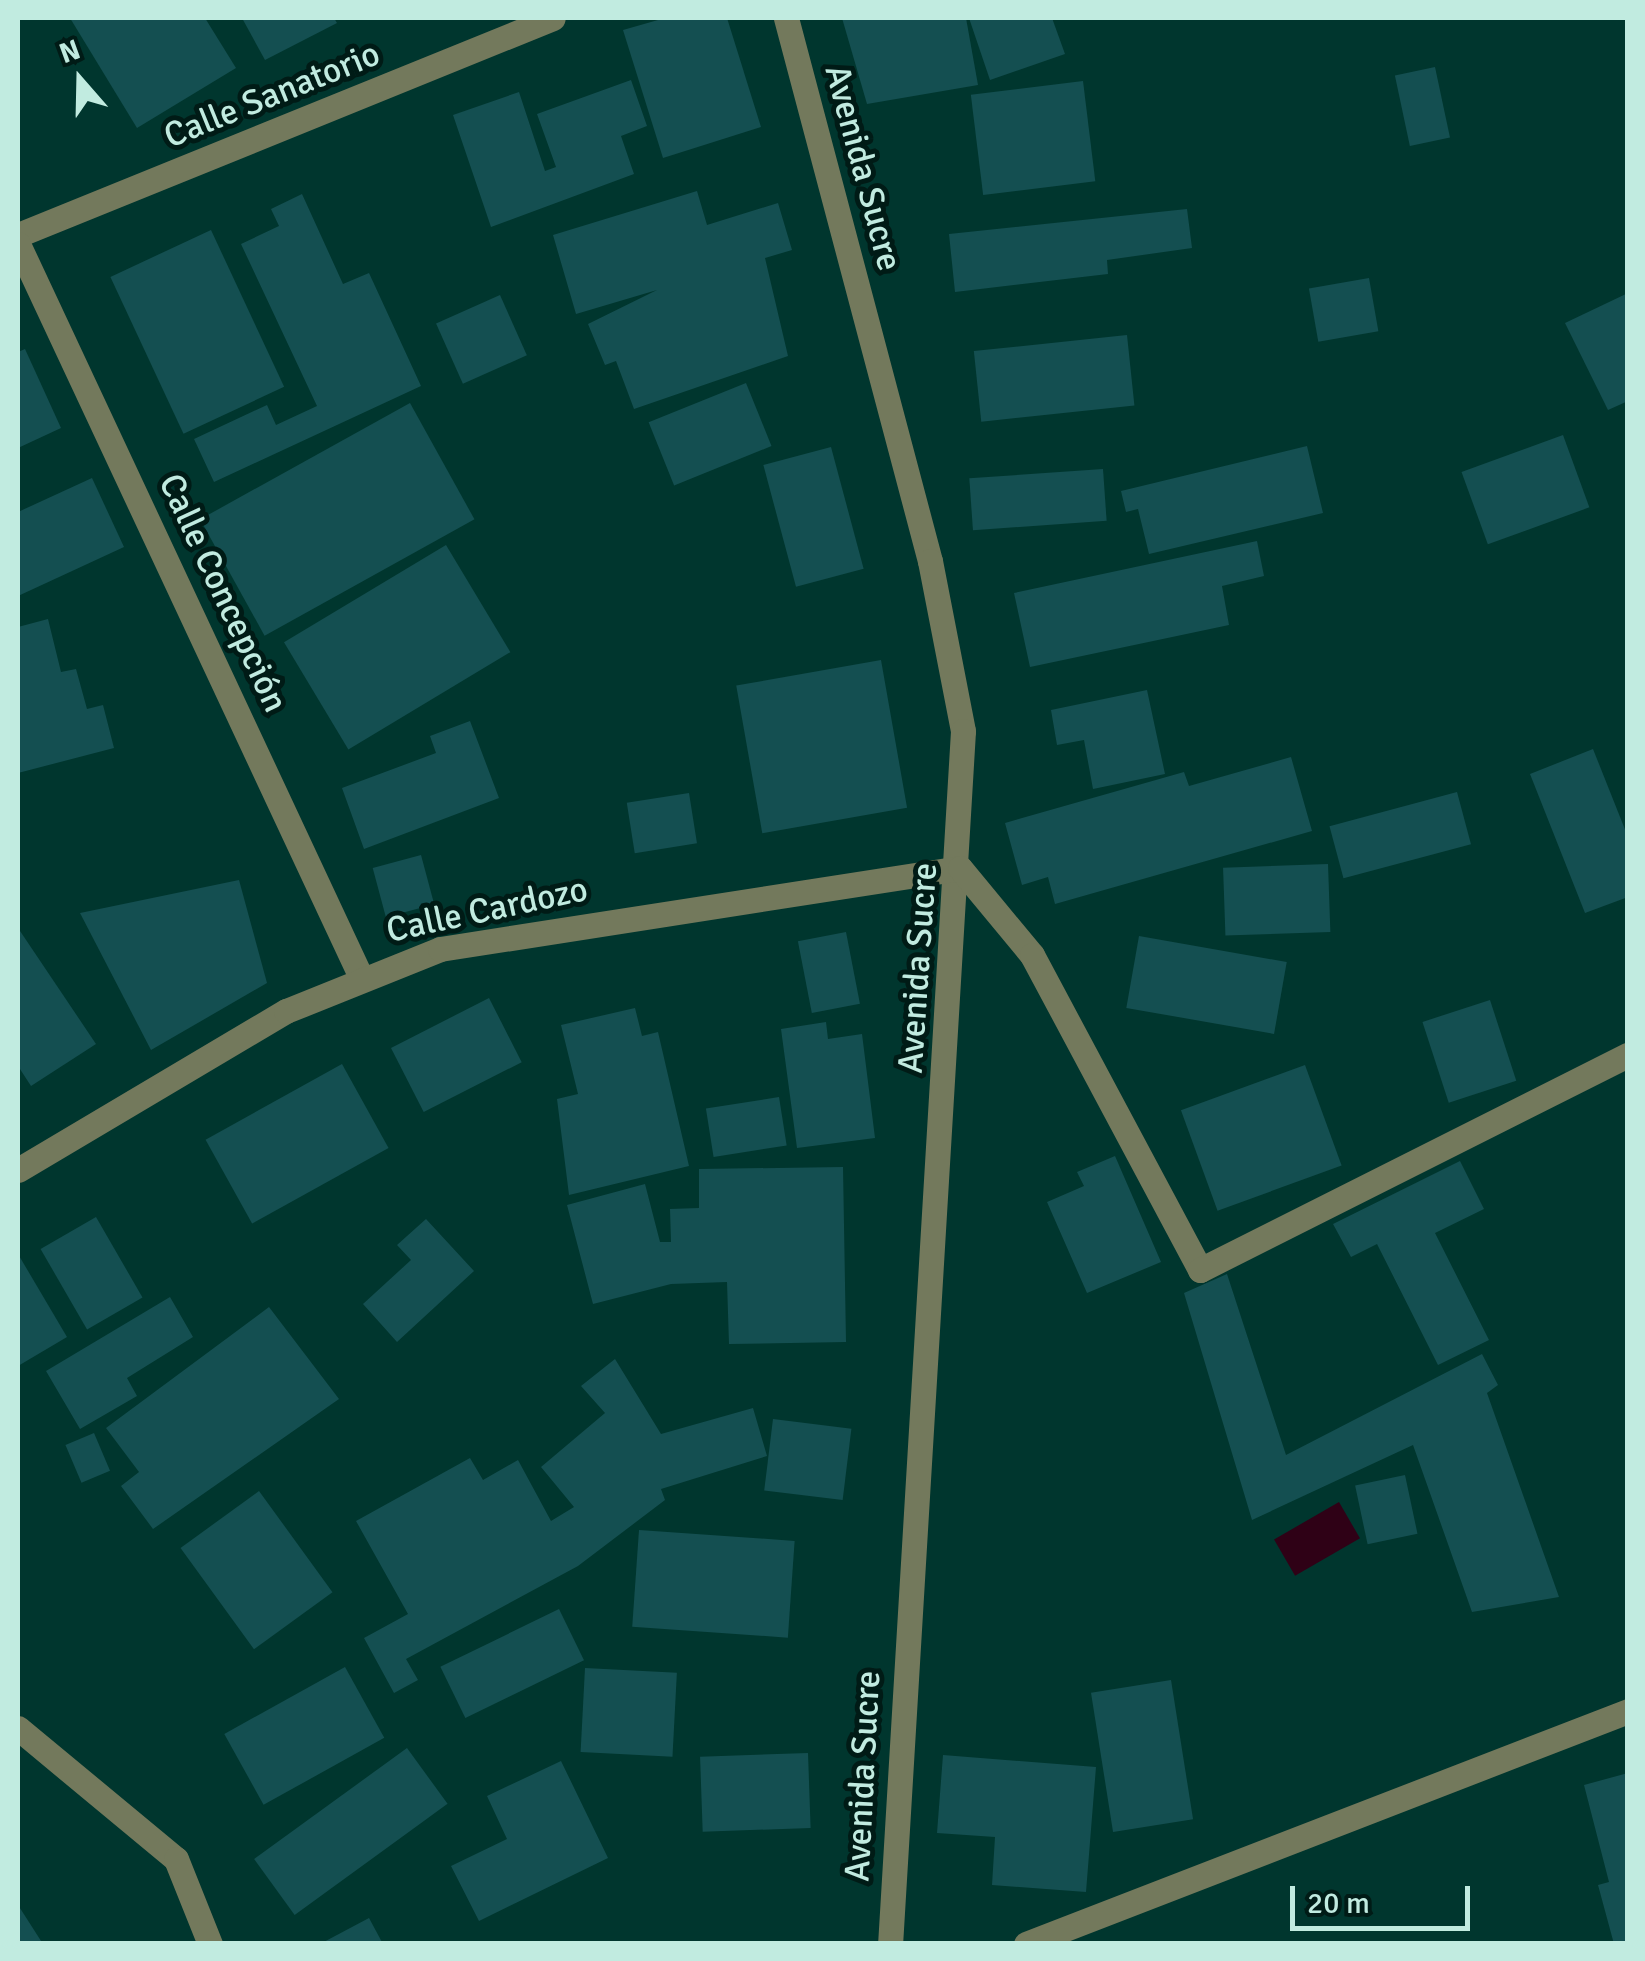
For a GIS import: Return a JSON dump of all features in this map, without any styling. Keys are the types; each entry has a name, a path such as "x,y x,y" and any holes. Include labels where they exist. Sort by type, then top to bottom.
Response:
{"street":[{"name":"Calle Sanatorio","path":"18,234 553,18"},
{"name":"Avenida Sucre","path":"786,18 954,667 960,868 890,1944"},
{"name":"Calle Concepción","path":"18,244 360,975"},
{"name":"Calle Cardozo","path":"18,1170 360,975 548,928 960,868"},
{"path":"960,868 1032,954 1200,1270 1628,1055"},
{"path":"1026,1944 1628,1711"},
{"path":"18,1728 176,1860 210,1944"}],"shaded area":[{"path":"1339,1502 1360,1538 1295,1576 1274,1540"}],"building":[{"path":"70,18 205,18 236,68 137,128"},
{"path":"242,18 334,18 337,23 265,60"},
{"path":"665,18 727,18 761,127 663,158 623,30"},
{"path":"842,18 966,18 978,85 867,104"},
{"path":"969,18 1052,18 1065,54 990,80"},
{"path":"1435,67 1450,137 1410,146 1395,76"},
{"path":"631,80 647,126 621,136 634,174 491,227 453,115 519,92 545,171 556,167 537,114"},
{"path":"1083,81 1095,181 983,195 971,95"},
{"path":"697,191 707,225 778,203 792,250 765,258 788,356 634,409 616,361 605,365 588,324 657,290 576,314 553,235"},
{"path":"302,194 343,284 369,273 421,386 214,482 194,439 267,405 276,425 317,406 241,244 279,226 271,209"},
{"path":"1187,209 1192,248 1107,260 1108,274 955,292 949,234"},
{"path":"211,230 284,387 184,434 110,277"},
{"path":"1369,278 1378,331 1318,342 1309,289"},
{"path":"1628,293 1628,401 1608,410 1565,323"},
{"path":"500,295 527,355 463,384 436,323"},
{"path":"1127,335 1134,406 981,422 974,351"},
{"path":"25,349 61,428 18,448 18,352"},
{"path":"746,383 771,446 674,485 649,422"},
{"path":"410,403 474,519 265,636 200,519"},
{"path":"1563,435 1589,507 1488,544 1462,472"},
{"path":"1307,446 1323,513 1149,554 1138,509 1126,512 1121,491"},
{"path":"831,447 864,569 796,587 763,465"},
{"path":"1103,469 1107,521 973,530 969,478"},
{"path":"92,478 124,547 18,596 18,512"},
{"path":"1257,541 1264,576 1222,586 1229,625 1030,667 1014,593"},
{"path":"446,545 510,652 348,749 284,642"},
{"path":"48,619 61,672 76,669 87,709 103,705 114,748 18,773 18,627"},
{"path":"881,660 907,808 762,833 736,686"},
{"path":"1147,690 1165,774 1093,789 1084,740 1057,745 1051,710"},
{"path":"470,721 499,798 364,849 342,788 436,753 430,736"},
{"path":"1593,749 1628,837 1628,897 1585,913 1530,774"},
{"path":"1291,757 1312,831 1055,904 1048,877 1022,885 1005,823 1184,772 1189,786"},
{"path":"1457,792 1471,844 1343,878 1329,826"},
{"path":"689,793 697,843 635,853 627,803"},
{"path":"421,855 434,904 386,917 373,868"},
{"path":"1328,864 1330,932 1225,936 1223,868"},
{"path":"239,880 267,983 151,1050 80,913"},
{"path":"18,928 96,1044 31,1086 18,1066"},
{"path":"846,932 860,1004 812,1013 798,941"},
{"path":"1139,936 1287,962 1274,1034 1126,1008"},
{"path":"489,998 522,1062 424,1112 391,1048"},
{"path":"1490,1000 1516,1081 1449,1103 1422,1022"},
{"path":"635,1008 642,1036 658,1032 689,1166 569,1195 557,1099 578,1094 561,1025"},
{"path":"826,1022 828,1039 862,1034 875,1138 797,1148 781,1029"},
{"path":"342,1064 389,1148 252,1224 206,1140"},
{"path":"1305,1065 1342,1166 1218,1211 1181,1110"},
{"path":"779,1097 787,1145 714,1157 706,1109"},
{"path":"1115,1156 1161,1262 1087,1293 1047,1202 1084,1186 1077,1172"},
{"path":"1460,1161 1484,1209 1435,1233 1489,1340 1438,1365 1377,1244 1351,1257 1333,1224"},
{"path":"843,1167 846,1342 729,1344 727,1282 671,1284 593,1304 567,1205 645,1184 660,1242 671,1242 670,1209 699,1208 699,1169"},
{"path":"96,1217 142,1298 87,1330 41,1249"},
{"path":"426,1219 474,1271 397,1342 363,1304 411,1260 397,1245"},
{"path":"18,1254 67,1337 18,1366"},
{"path":"1227,1274 1286,1455 1482,1354 1498,1385 1487,1393 1559,1597 1472,1612 1413,1445 1252,1520 1184,1293"},
{"path":"170,1297 193,1337 127,1378 137,1396 80,1429 46,1371"},
{"path":"269,1307 339,1399 153,1529 121,1486 139,1472 106,1428"},
{"path":"615,1359 661,1434 753,1408 767,1456 661,1489 665,1500 578,1566 406,1659 418,1680 394,1693 364,1638 408,1614 356,1521 470,1458 483,1480 518,1460 551,1521 574,1507 541,1467 605,1413 581,1386"},
{"path":"773,1419 851,1429 843,1500 764,1490"},
{"path":"94,1433 110,1471 81,1483 65,1445"},
{"path":"1405,1475 1417,1534 1368,1544 1355,1486"},
{"path":"259,1491 332,1592 254,1649 181,1548"},
{"path":"639,1530 795,1541 788,1638 632,1627"},
{"path":"559,1609 584,1660 465,1718 440,1667"},
{"path":"345,1667 384,1738 264,1805 224,1734"},
{"path":"585,1668 677,1673 672,1757 581,1752"},
{"path":"1171,1680 1193,1819 1113,1832 1091,1693"},
{"path":"407,1748 448,1804 295,1915 254,1859"},
{"path":"808,1753 811,1828 703,1832 700,1757"},
{"path":"943,1755 1096,1767 1086,1892 992,1885 995,1837 937,1833"},
{"path":"561,1761 608,1858 479,1921 451,1866 507,1839 487,1796"},
{"path":"1628,1773 1628,1944 1614,1944 1598,1885 1609,1882 1584,1785"},
{"path":"18,1905 43,1944 18,1944"},
{"path":"369,1918 383,1944 320,1944"}]}
